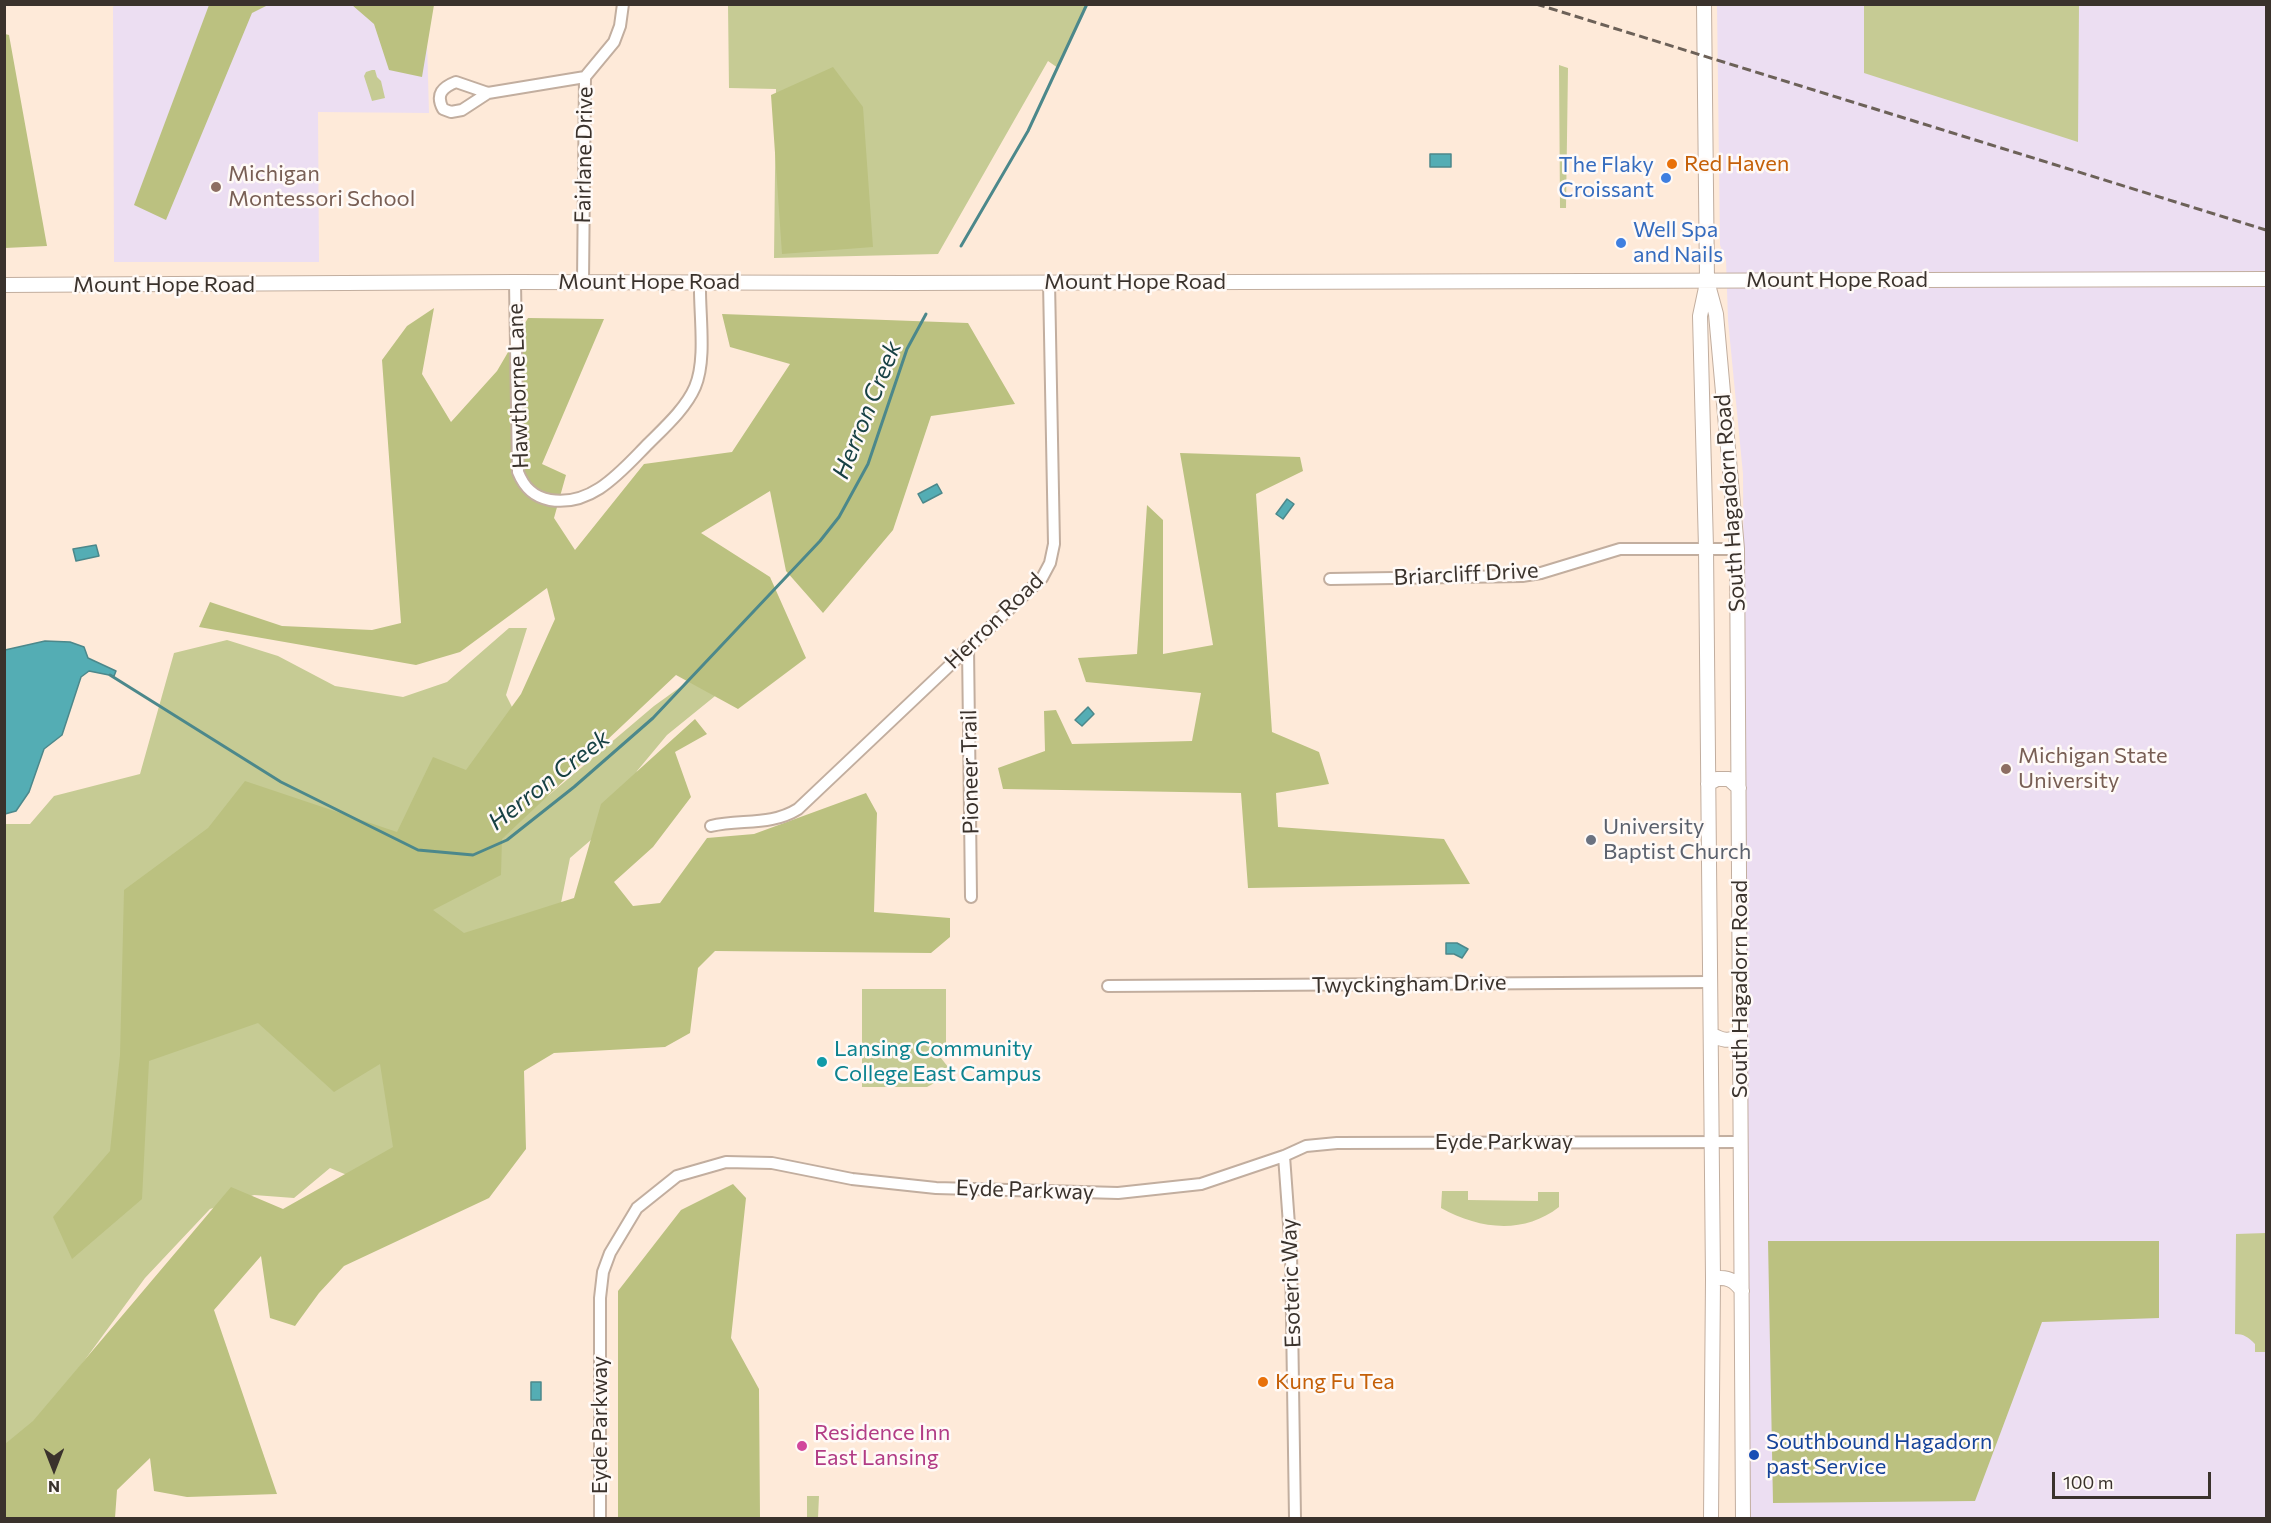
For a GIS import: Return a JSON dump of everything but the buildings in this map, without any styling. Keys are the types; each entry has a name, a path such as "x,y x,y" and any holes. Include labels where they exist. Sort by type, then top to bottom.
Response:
{"street":[{"name":"Fairlane Drive","path":"583,282 585,77 614,42 620,26 623,4"},
{"name":"South Hagadorn Road","path":"1704,4 1707,281 1700,316 1706,548 1712,1142 1711,1518"},
{"path":"488,93 585,77"},
{"name":"Mount Hope Road","path":"4,285 2266,279"},
{"name":"South Hagadorn Road","path":"1707,281 1716,314 1737,549 1743,1518"},
{"name":"Hawthorne Lane","path":"515,282 518,472 523,484 534,494 544,499 562,501 583,497 607,484 665,427 691,395 697,383 700,366 700,282"},
{"name":"Herron Road","path":"711,826 775,820 798,809 1042,578 1052,557 1050,282"},
{"name":"Briarcliff Drive","path":"1330,579 1522,576 1541,573 1620,549 1737,549"},
{"name":"Pioneer Trail","path":"968,646 971,897"},
{"path":"1708,784 1717,779 1729,779 1739,788"},
{"name":"Twyckingham Drive","path":"1108,986 1710,982"},
{"path":"1711,1034 1720,1040 1727,1041 1740,1035"},
{"name":"Eyde Parkway","path":"600,1518 600,1298 603,1272 610,1253 637,1208 677,1176 726,1162 772,1163 852,1179 936,1188 1118,1193 1202,1184 1284,1156 1306,1146 1337,1143 1741,1142"},
{"name":"Esoteric Way","path":"1284,1156 1292,1252 1295,1518"},
{"path":"1713,1279 1731,1280 1742,1291"}],"shaded area":[{"name":"Michigan Montessori School","path":"115,4 426,5 429,113 318,112 319,262 114,262 113,7"},
{"name":"Michigan State University","path":"1717,5 2266,5 2266,1518 1749,1518 1743,474 1728,320 1726,260 1720,245"}],"green space":[{"path":"209,5 268,5 252,13 166,220 134,205"},
{"path":"352,5 434,5 422,77 389,70 374,24"},
{"path":"728,5 1087,5 1058,68 1048,61 938,254 774,258 776,89 729,88"},
{"path":"1864,5 2079,5 2078,142 1864,73"},
{"path":"5,34 9,35 47,246 5,248"},
{"path":"1559,65 1568,68 1566,208 1560,208"},
{"path":"833,67 863,107 873,247 782,254 771,95"},
{"path":"375,70 381,81 385,98 372,101 364,76 366,72"},
{"path":"434,308 422,374 451,422 497,371 528,318 604,319 542,464 566,475 554,518 575,550 644,464 732,452 790,364 730,347 722,314 968,323 1015,404 931,416 893,530 823,613 786,571 770,491 701,533 770,577 806,658 738,709 676,675 502,839 501,875 433,910 464,933 574,898 601,804 695,719 707,734 675,752 691,797 653,847 614,882 633,906 660,903 707,838 754,834 866,793 877,813 874,912 950,918 950,937 931,953 715,951 698,968 690,1033 665,1047 554,1053 524,1071 526,1149 489,1198 344,1266 319,1293 295,1326 270,1318 261,1256 214,1310 277,1494 187,1497 154,1491 150,1458 117,1490 115,1518 5,1518 5,1444 33,1421 231,1187 283,1209 393,1147 380,1064 334,1092 258,1023 149,1061 142,1199 72,1259 53,1217 110,1151 120,1055 124,890 208,828 245,781 397,832 433,757 466,770 521,694 555,619 547,588 460,652 416,665 199,627 210,602 282,626 372,630 401,623 382,360 407,326"},
{"path":"1180,453 1300,457 1303,471 1256,494 1272,732 1319,752 1329,784 1276,793 1278,827 1444,839 1470,884 1248,888 1241,793 1003,789 998,768 1045,751 1044,711 1056,710 1072,744 1192,741 1201,693 1086,682 1078,658 1137,654 1147,505 1163,520 1163,654 1213,645"},
{"path":"509,628 527,628 506,695 517,717 505,822 549,795 654,706 726,654 741,675 667,735 637,771 628,808 570,858 558,918 413,1162 369,1184 330,1168 294,1198 254,1195 210,1209 145,1278 65,1387 5,1457 4,824 30,824 54,796 140,774 174,653 227,640 278,656 335,686 403,697 447,682"},
{"path":"862,989 946,989 946,1048 933,1048 932,1055 941,1058 948,1067 947,1076 927,1087 862,1087"},
{"path":"733,1184 746,1198 731,1338 759,1389 760,1518 618,1518 618,1291 681,1210"},
{"path":"1442,1191 1468,1191 1468,1200 1538,1201 1538,1192 1559,1192 1559,1207 1531,1222 1501,1226 1486,1224 1470,1221 1441,1208"},
{"path":"2266,1233 2266,1352 2255,1352 2255,1344 2243,1335 2235,1334 2236,1234"},
{"path":"1768,1241 2159,1241 2159,1318 2042,1322 1975,1501 1773,1503"},
{"path":"807,1496 819,1496 818,1518 807,1518"}],"water":[{"path":"1430,154 1451,154 1451,167 1430,167"},
{"path":"937,484 942,493 923,503 918,494"},
{"path":"1287,499 1294,504 1283,519 1276,514"},
{"path":"96,545 99,556 76,561 73,549"},
{"path":"45,641 70,642 84,647 88,658 116,671 114,676 89,671 81,677 62,735 44,749 29,792 16,811 5,814 5,650"},
{"path":"1088,707 1094,714 1082,726 1075,720"},
{"path":"1446,943 1457,943 1468,949 1462,958 1454,954 1446,954"},
{"path":"531,1382 541,1382 541,1400 531,1400"}],"waterway":[{"name":"Herron Creek","path":"961,246 1028,131 1087,4"},
{"name":"Herron Creek","path":"110,675 281,782 418,850 473,855 507,840 574,787 653,718 820,541 839,517 868,464 907,349 926,314"}],"railway":[{"path":"1536,4 2266,230"}],"place":[{"name":"Red Haven","path":"1672,164"},
{"name":"The Flaky Croissant","path":"1666,178"},
{"name":"Michigan Montessori School","path":"216,187"},
{"name":"Well Spa and Nails","path":"1621,243"},
{"name":"Michigan State University","path":"2006,769"},
{"name":"University Baptist Church","path":"1591,840"},
{"name":"Lansing Community College East Campus","path":"822,1062"},
{"name":"Kung Fu Tea","path":"1263,1382"},
{"name":"Residence Inn East Lansing","path":"802,1446"},
{"name":"Southbound Hagadorn past Service","path":"1754,1455"}]}
